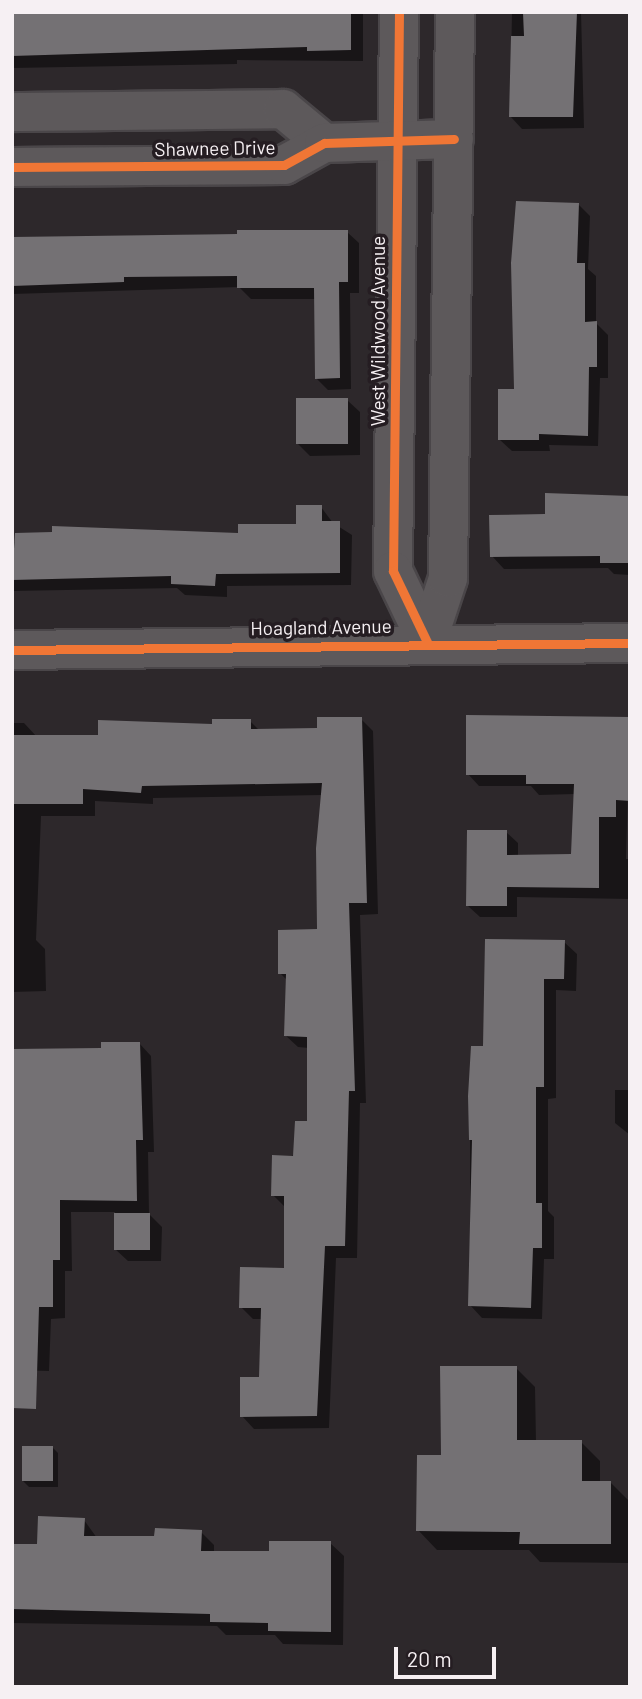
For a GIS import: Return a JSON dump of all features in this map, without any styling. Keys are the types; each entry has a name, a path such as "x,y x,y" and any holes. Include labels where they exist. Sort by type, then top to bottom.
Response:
{"street":[{"name":"West Wildwood Avenue","path":"398,12 393,570 427,642"},
{"path":"427,642 448,578 455,12"},
{"name":"Shawnee Drive","path":"16,112 283,109 324,143"},
{"path":"16,112 16,167"},
{"name":"Shawnee Drive","path":"16,167 284,165 324,143 454,139"},
{"name":"Hoagland Avenue","path":"12,650 427,642 630,643"}],"building":[{"path":"12,12 351,12 351,50 307,51 307,47 12,56"},
{"path":"577,12 573,117 509,117 511,36 524,36 523,13"},
{"path":"516,201 579,203 577,263 585,263 585,322 597,321 597,367 589,367 588,436 539,434 539,440 498,440 498,389 514,389 511,263"},
{"path":"237,230 348,230 348,282 339,282 340,378 315,379 314,288 237,288 237,276 124,277 124,282 12,286 12,237 237,234"},
{"path":"296,398 348,398 348,444 296,444"},
{"path":"545,493 630,496 630,563 600,563 600,556 490,557 489,515 545,514"},
{"path":"296,505 322,505 322,521 340,521 340,573 216,574 215,586 171,584 171,576 12,580 15,533 52,532 52,526 238,533 238,524 296,524"},
{"path":"466,715 630,717 630,801 616,800 616,817 599,817 599,888 507,887 507,906 466,906 467,830 507,830 507,855 571,854 574,784 526,784 526,775 466,775"},
{"path":"317,717 362,717 367,903 349,903 355,1091 349,1091 345,1246 325,1246 317,1416 240,1417 240,1377 259,1377 261,1308 239,1308 240,1267 284,1268 284,1196 271,1196 272,1155 293,1156 295,1121 307,1121 307,1037 284,1036 286,974 278,974 278,930 317,929 316,848 322,783 142,786 141,793 83,789 83,804 12,804 12,735 98,735 98,720 212,724 212,719 251,719 251,729 317,728"},
{"path":"485,939 565,940 564,979 544,979 544,1087 536,1087 536,1203 542,1203 542,1248 533,1248 531,1308 468,1306 472,1140 469,1140 468,1096 471,1046 483,1046"},
{"path":"101,1042 140,1042 143,1140 136,1140 137,1201 60,1200 60,1260 53,1260 53,1307 39,1307 36,1409 12,1408 12,1049 101,1048"},
{"path":"114,1213 150,1213 150,1250 114,1250"},
{"path":"440,1366 517,1366 517,1440 582,1440 582,1481 611,1481 611,1544 519,1544 520,1532 416,1531 417,1455 441,1455"},
{"path":"22,1446 53,1446 53,1481 22,1481"},
{"path":"38,1516 85,1518 84,1536 154,1536 155,1528 202,1530 201,1551 269,1551 269,1541 331,1541 331,1632 268,1631 268,1623 210,1622 210,1614 12,1609 12,1544 37,1544"}],"cycle path":[{"path":"399,12 393,571 427,642"},
{"path":"12,167 284,165 324,143 454,139"},
{"path":"12,650 630,643"}]}
